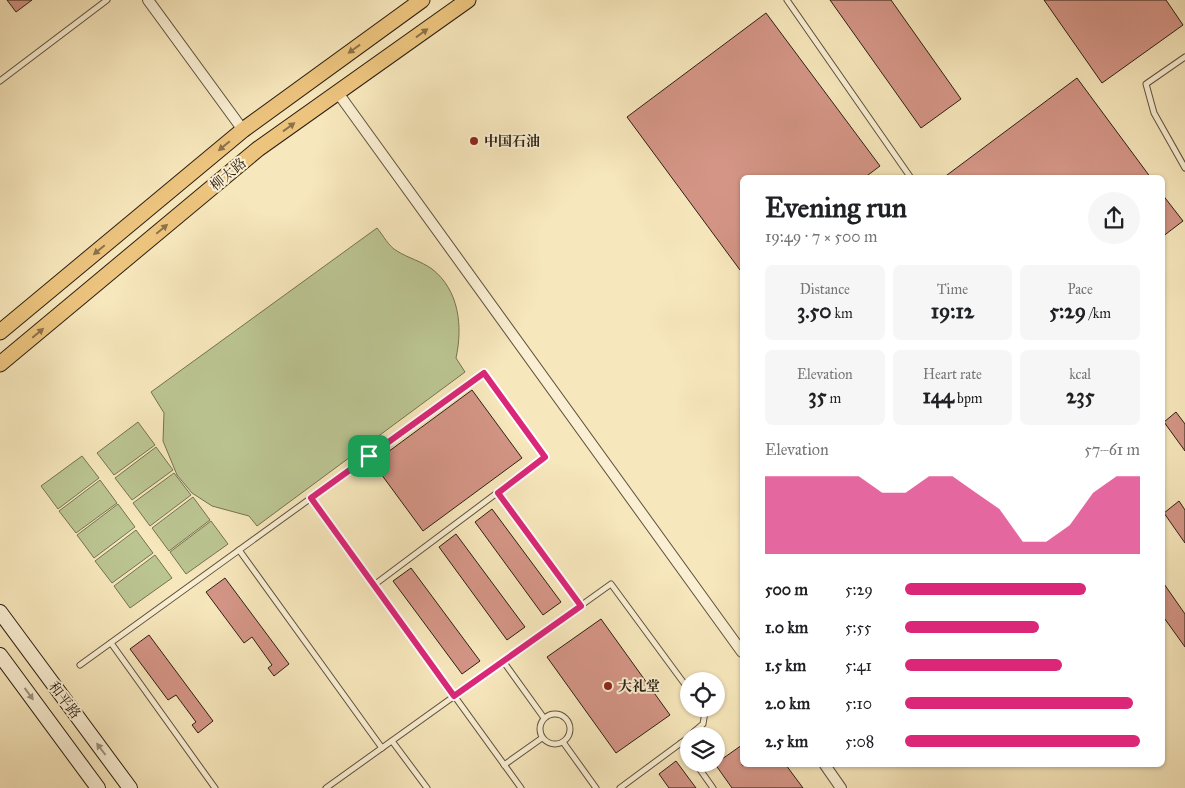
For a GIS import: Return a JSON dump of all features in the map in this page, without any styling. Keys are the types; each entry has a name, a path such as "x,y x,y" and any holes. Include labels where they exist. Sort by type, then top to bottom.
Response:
{"main road":[{"name":"柳太路","path":"0,332 243,130 422,0"},
{"name":"柳太路","path":"0,364 258,149 468,0"},
{"name":"和平路","path":"0,612 130,788"},
{"name":"和平路","path":"0,655 98,788"}],"street":[{"path":"148,0 243,130"},
{"path":"338,93 740,649"},
{"path":"826,767 841,788"}],"lane":[{"path":"0,81 107,0"},
{"path":"787,0 910,175"},
{"path":"1185,57 1146,84 1154,113 1185,168"},
{"path":"80,665 484,373 545,457 374,585"},
{"path":"498,493 581,606"},
{"path":"311,498 521,788"},
{"path":"239,550 382,748"},
{"path":"326,788 611,584 680,678"},
{"path":"111,642 216,788"},
{"path":"503,661 544,718"},
{"path":"555,713 565,716 568,720 569,735 563,742 553,744 542,738 540,725 544,718 555,713"},
{"path":"504,765 542,738"},
{"path":"392,741 426,788"},
{"path":"563,742 596,788"},
{"path":"620,788 680,744"},
{"path":"702,772 713,788"}],"green space":[{"path":"377,228 394,249 432,269 448,287 457,309 459,321 456,358 465,372 257,526 249,516 212,506 192,493 177,475 163,441 164,413 151,392"},
{"path":"138,422 155,445 114,475 97,453"},
{"path":"156,447 173,470 132,500 115,478"},
{"path":"82,456 99,478 58,509 41,486"},
{"path":"174,473 191,495 150,526 133,503"},
{"path":"100,480 117,503 76,533 59,511"},
{"path":"193,497 210,520 169,551 152,528"},
{"path":"118,504 135,527 94,558 77,535"},
{"path":"211,521 228,544 186,574 170,552"},
{"path":"136,530 153,553 112,583 95,561"},
{"path":"155,555 172,578 130,608 114,586"}],"building":[{"path":"7,0 32,0 16,12"},
{"path":"830,0 891,0 961,99 921,128"},
{"path":"1044,0 1166,0 1183,25 1102,83"},
{"path":"766,13 880,166 868,175 740,175 740,270 627,117"},
{"path":"1077,78 1149,175 947,175"},
{"path":"1165,198 1183,221 1165,235"},
{"path":"472,390 522,458 423,531 373,463"},
{"path":"1176,412 1185,424 1185,451 1165,423 1165,421"},
{"path":"1179,501 1185,510 1185,543 1165,514 1165,512"},
{"path":"492,509 561,602 543,615 475,522"},
{"path":"456,534 525,627 507,640 439,547"},
{"path":"411,568 480,661 462,674 393,581"},
{"path":"225,578 289,664 274,676 268,668 272,665 252,637 244,643 206,592"},
{"path":"1165,585 1185,614 1185,647 1165,619"},
{"name":"大礼堂","path":"601,619 670,715 616,753 547,657"},
{"path":"149,635 213,721 198,733 192,725 196,722 176,695 168,700 130,649"},
{"path":"740,746 740,767 787,767 803,788 732,788 721,772 725,772 725,757"},
{"path":"676,761 680,766 680,772 684,772 696,788 669,788 659,774"}],"place":[{"name":"中国石油","path":"474,141"},
{"name":"大礼堂","path":"608,686"}],"route":[{"path":"484,373 545,457 498,493 581,606 454,696 311,498 369,456 484,373"}]}
